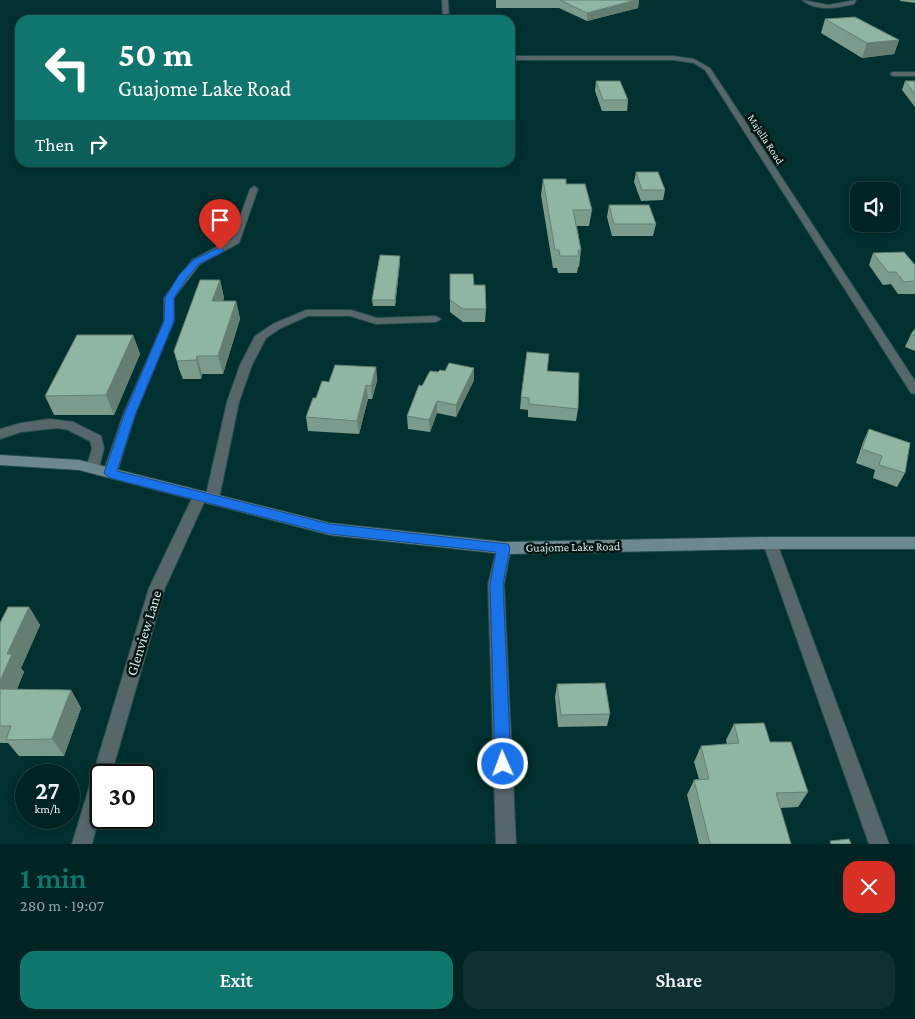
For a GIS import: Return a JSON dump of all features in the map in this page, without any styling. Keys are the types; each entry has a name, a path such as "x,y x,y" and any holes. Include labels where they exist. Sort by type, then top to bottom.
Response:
{"street":[{"path":"445,0 446,15"},
{"path":"805,0 812,5 822,6 844,5 852,3 853,0"},
{"name":"Majella Road","path":"515,58 673,58 702,64 708,69 915,390"},
{"path":"893,74 915,74"},
{"path":"110,473 129,415 169,321 170,298 183,277 196,262 236,241 254,189"},
{"name":"Glenview Lane","path":"106,764 157,588 206,497 233,402 246,365 261,336 276,326 306,314 351,313 376,321 436,319"},
{"path":"0,436 5,431 28,426 63,424 96,439 98,448 93,469"},
{"name":"Guajome Lake Road","path":"0,460 79,465 330,529 504,548 770,543 915,543"},
{"path":"770,543 879,844"},
{"path":"504,548 496,584 506,844"},
{"name":"Glenview Lane","path":"82,844 90,817"}],"building":[{"path":"560,0 636,0 587,13"},
{"path":"855,17 899,40 867,43 825,19"},
{"path":"596,81 620,81 628,100 603,100"},
{"path":"905,81 915,81 915,94"},
{"path":"636,172 658,172 665,190 642,190"},
{"path":"543,179 566,179 566,184 585,184 592,210 573,210 581,250 578,250 579,256 560,256 559,250 555,250"},
{"path":"609,205 649,205 656,224 614,224"},
{"path":"904,252 915,265 915,281 904,282 896,272 888,272 873,253"},
{"path":"380,255 400,256 395,300 372,300"},
{"path":"450,274 473,274 474,285 485,285 486,309 463,309 450,300"},
{"path":"200,280 220,280 212,301 236,301 218,356 197,356 196,360 177,361 174,351"},
{"path":"77,335 133,335 106,395 45,396"},
{"path":"527,352 549,354 547,371 579,373 578,409 529,404 529,398 521,397"},
{"path":"449,363 474,368 456,405 437,401 429,420 407,416 419,385 422,386 430,371 445,371"},
{"path":"335,365 376,367 371,386 366,385 357,421 306,417 322,381 329,382"},
{"path":"869,429 910,443 905,473 879,465 882,456 862,449"},
{"path":"8,607 29,607 7,654 12,654 0,681 0,623"},
{"path":"605,683 610,714 561,715 557,684"},
{"path":"0,689 71,690 52,739 6,740 11,726 0,726"},
{"path":"764,723 770,742 791,742 808,792 776,793 791,844 710,844 694,780 709,779 701,746 739,743 734,724"},
{"path":"849,839 851,844 831,844 830,841"}],"route":[{"path":"220,250 196,262 183,277 170,298 169,321 165,334 129,415 110,473 330,529 504,548 496,584 503,764"}]}
